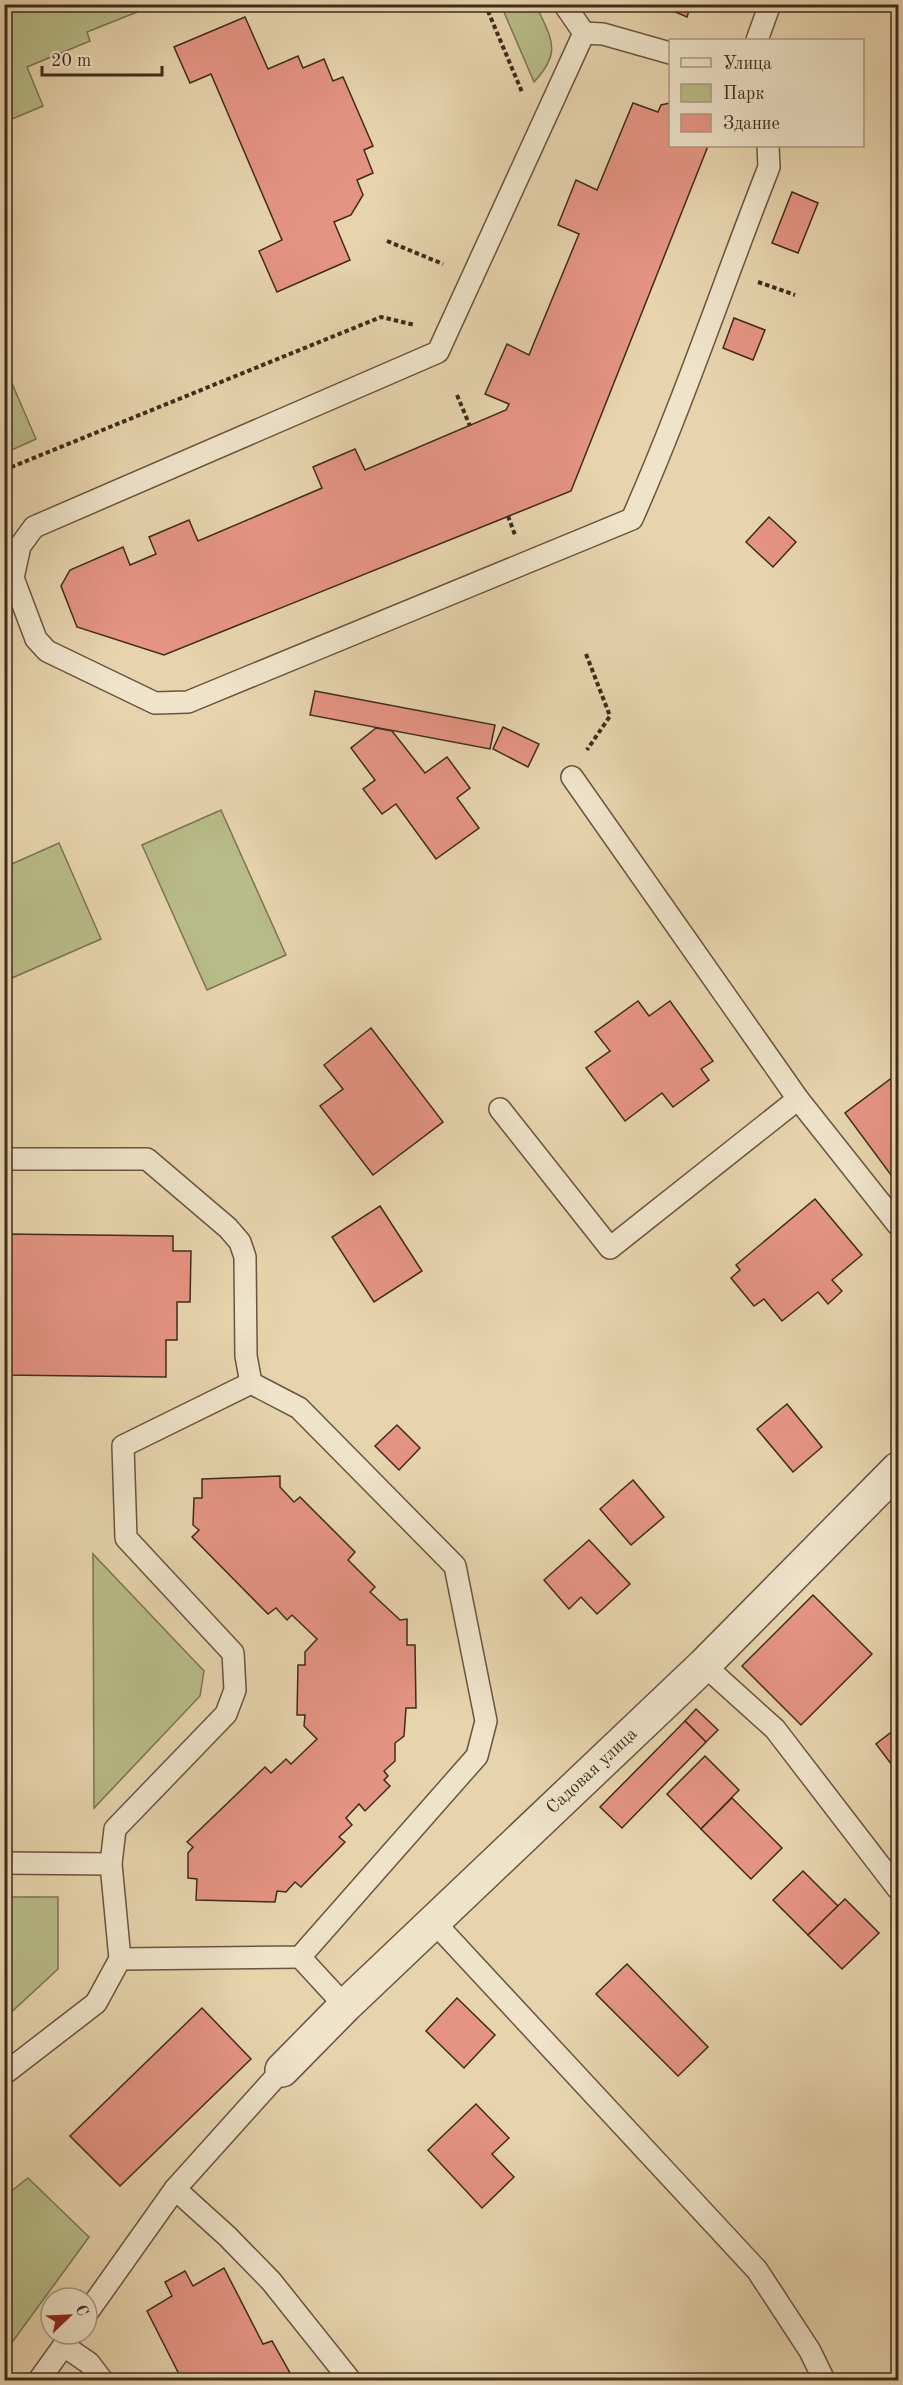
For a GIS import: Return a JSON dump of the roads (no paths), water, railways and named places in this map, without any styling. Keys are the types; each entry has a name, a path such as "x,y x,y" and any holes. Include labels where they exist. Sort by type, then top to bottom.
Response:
{"street":[{"name":"Садовая улица","path":"282,2070 345,2006 704,1665 898,1469"}],"lane":[{"path":"564,4 584,33"},
{"path":"757,39 770,4"},
{"path":"584,33 603,34 669,53"},
{"path":"584,33 438,352 34,527 20,546 13,578 36,639 47,651 155,702 188,702 632,519 669,436 692,366 769,167 768,147"},
{"path":"573,777 798,1099 898,1225"},
{"path":"500,1109 610,1248 798,1099"},
{"path":"4,1159 147,1159 228,1228 240,1242 245,1257 246,1356 251,1383"},
{"path":"4,2074 96,2003 120,1959 111,1864 115,1829 226,1714 235,1690 233,1653 126,1539 123,1446 251,1383"},
{"path":"120,1959 300,1957 477,1756 486,1721 455,1566 299,1408 251,1383"},
{"path":"704,1665 775,1728 898,1889"},
{"path":"4,1863 111,1864"},
{"path":"434,1922 757,2270 810,2351 824,2380"},
{"path":"300,1957 345,2006"},
{"path":"99,2296 175,2189 282,2070"},
{"path":"175,2189 227,2236 271,2281 350,2380"},
{"path":"39,2380 64,2346"},
{"path":"73,2346 102,2380"}]}
